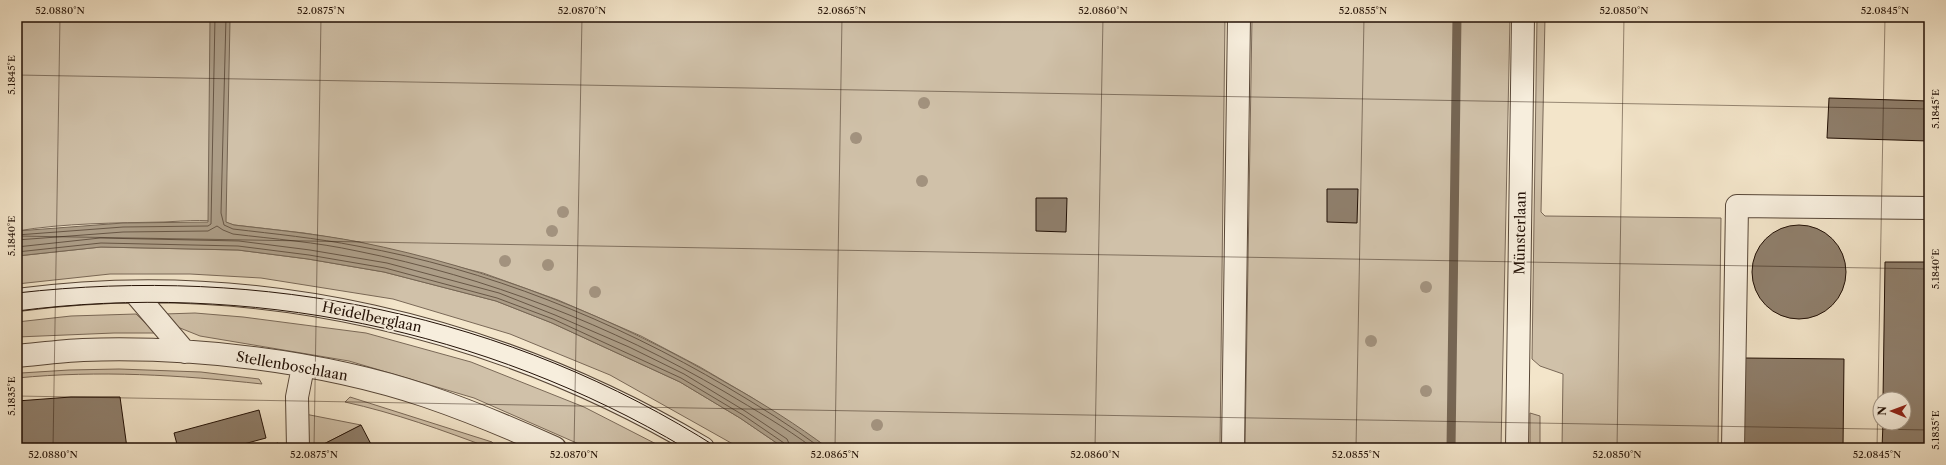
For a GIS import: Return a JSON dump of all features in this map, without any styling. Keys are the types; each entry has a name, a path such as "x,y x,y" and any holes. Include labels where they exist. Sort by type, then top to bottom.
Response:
{"street":[{"path":"1233,448 1239,17"},
{"name":"Münsterlaan","path":"1518,448 1523,17"},
{"path":"1733,448 1737,206 1929,208"},
{"path":"134,292 185,352"},
{"name":"Heidelberglaan","path":"17,300 52,296 134,292 207,293 328,307 436,332 494,350 584,385 660,422 703,448"},
{"name":"Stellenboschlaan","path":"17,356 82,350 162,350 232,356 304,367 355,377 425,396 554,448"},
{"path":"298,448 297,397 304,367"}],"shaded area":[{"path":"17,17 1225,17 1220,448 828,448 751,397 700,367 641,336 558,300 483,273 359,242 304,233 234,225 218,221 90,224 53,226 17,231"},
{"path":"1252,17 1510,17 1501,448 1245,448"},
{"path":"1537,17 1545,17 1541,212 1545,216 1721,218 1718,448 1562,448 1563,374 1540,366 1532,359"},
{"path":"101,247 238,250 308,259 384,272 496,301 552,323 680,382 740,418 784,448 740,448 610,375 510,334 393,299 261,278 190,274 110,274 17,284 17,256"},
{"path":"195,313 243,317 366,333 471,362 584,407 664,448 588,448 474,398 349,361 200,336 175,326 164,314"},
{"path":"136,314 156,333 114,333 17,337 17,322 71,316"},
{"path":"119,369 201,372 259,379 262,384 201,378 109,374 78,374 17,378 17,374 21,373"},
{"path":"350,397 492,442 495,445 494,448 490,448 436,428 364,406 345,402"},
{"path":"1530,413 1540,416 1540,448 1530,448"},
{"path":"305,414 361,425 316,448 309,448"}],"water":[{"path":"213,17 229,17 230,20 226,222 234,225 344,239 408,253 504,281 550,298 597,317 686,360 768,407 828,448 784,448 740,418 680,382 552,323 496,301 384,272 308,259 238,250 101,247 17,256 17,231 123,223 208,222 210,19"}],"building":[{"path":"1829,98 1929,101 1929,141 1827,138"},
{"path":"1327,189 1358,189 1357,223 1327,222"},
{"path":"1036,198 1067,198 1066,232 1036,231"},
{"path":"1799,225 1817,229 1832,239 1842,254 1846,272 1842,290 1832,305 1817,315 1799,319 1781,315 1766,305 1756,290 1752,272 1756,254 1766,239 1781,229"},
{"path":"1885,262 1929,262 1929,448 1882,448 1883,431 1912,431 1912,391 1883,391"},
{"path":"1745,358 1844,359 1843,448 1744,448"},
{"path":"71,397 120,397 127,448 17,448 17,401"},
{"path":"259,410 266,438 229,448 178,448 174,433"},
{"path":"361,425 373,448 316,448"},
{"path":"278,443 279,448 260,448"}],"waterway":[{"path":"1451,448 1457,17"}],"tram line":[{"path":"17,293 109,286 200,287 291,294 381,310 469,333 555,363 638,402 718,448"},
{"path":"17,311 104,303 191,303 277,310 363,324 447,344 529,372 608,407 685,448"}]}
